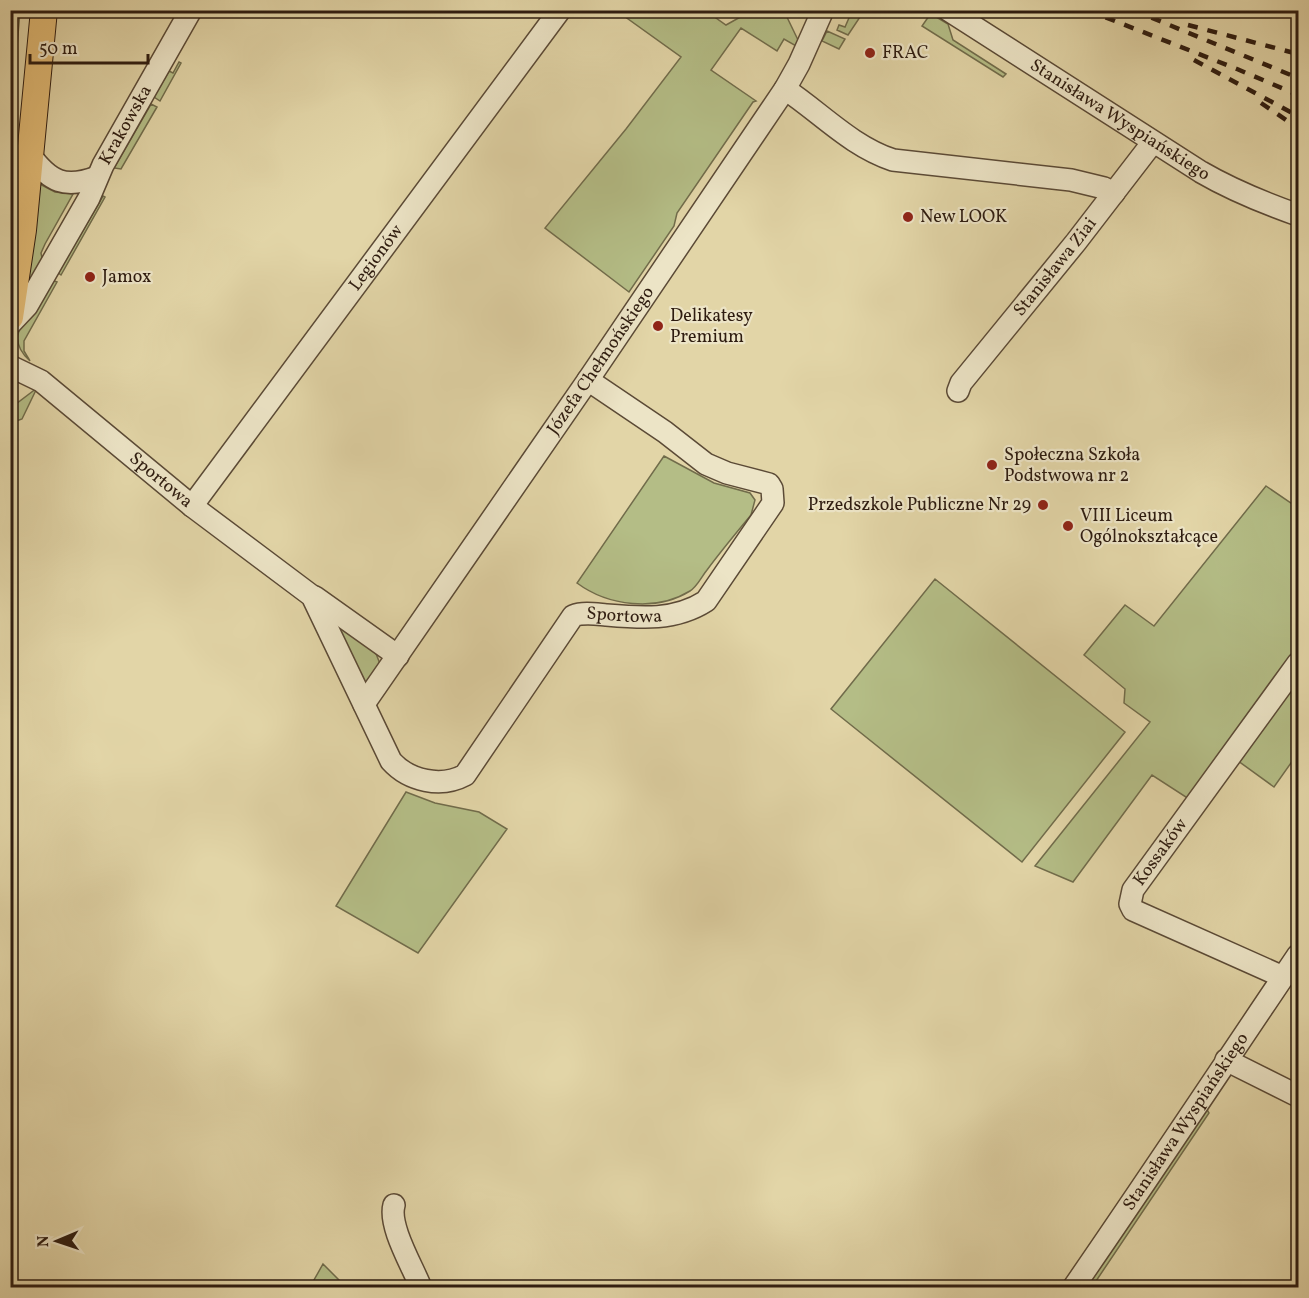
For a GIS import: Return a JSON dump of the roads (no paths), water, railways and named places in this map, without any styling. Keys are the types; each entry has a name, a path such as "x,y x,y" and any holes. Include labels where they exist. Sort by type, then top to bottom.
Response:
{"main road":[{"path":"10,194 28,10"},
{"path":"10,317 18,271 44,10"}],"street":[{"name":"Krakowska","path":"10,324 27,306 89,198 97,177 191,10"},
{"name":"Legionów","path":"192,506 560,10"},
{"name":"Józefa Chełmońskiego","path":"364,704 588,380 785,89 823,10"},
{"name":"Stanisława Wyspiańskiego","path":"948,10 1224,185 1260,202 1299,215"},
{"path":"785,89 858,144 893,160 1071,180 1104,188 1114,193"},
{"name":"Stanisława Ziai","path":"958,391 961,383 1153,142"},
{"name":"Krakowska","path":"30,155 41,170 52,179 69,183 84,182 97,177"},
{"name":"Sportowa","path":"10,366 41,381 192,506 312,596 398,656"},
{"name":"Sportowa","path":"312,596 384,748 397,767 408,775 428,781 450,780 465,775 573,616 585,614 652,619 698,606 706,601 773,503 769,483 706,464 665,432 588,380"},
{"name":"Kossaków","path":"1283,977 1133,910 1130,898 1133,890 1299,663"},
{"name":"Stanisława Wyspiańskiego","path":"1073,1287 1165,1156 1299,955"},
{"path":"1227,1060 1299,1096"},
{"path":"394,1205 392,1211 394,1224 421,1287"}],"railway":[{"path":"1087,10 1298,95"},
{"path":"1133,10 1298,78"},
{"path":"1188,25 1298,54"},
{"path":"1194,60 1298,116"},
{"path":"1261,103 1298,128"}],"place":[{"name":"FRAC","path":"870,53"},
{"name":"New LOOK","path":"908,217"},
{"name":"Jamox","path":"90,277"},
{"name":"Delikatesy Premium","path":"658,326"},
{"name":"Społeczna Szkoła Podstwowa nr 2","path":"992,465"},
{"name":"Przedszkole Publiczne Nr 29","path":"1043,505"},
{"name":"VIII Liceum Ogólnokształcące","path":"1068,526"}]}
